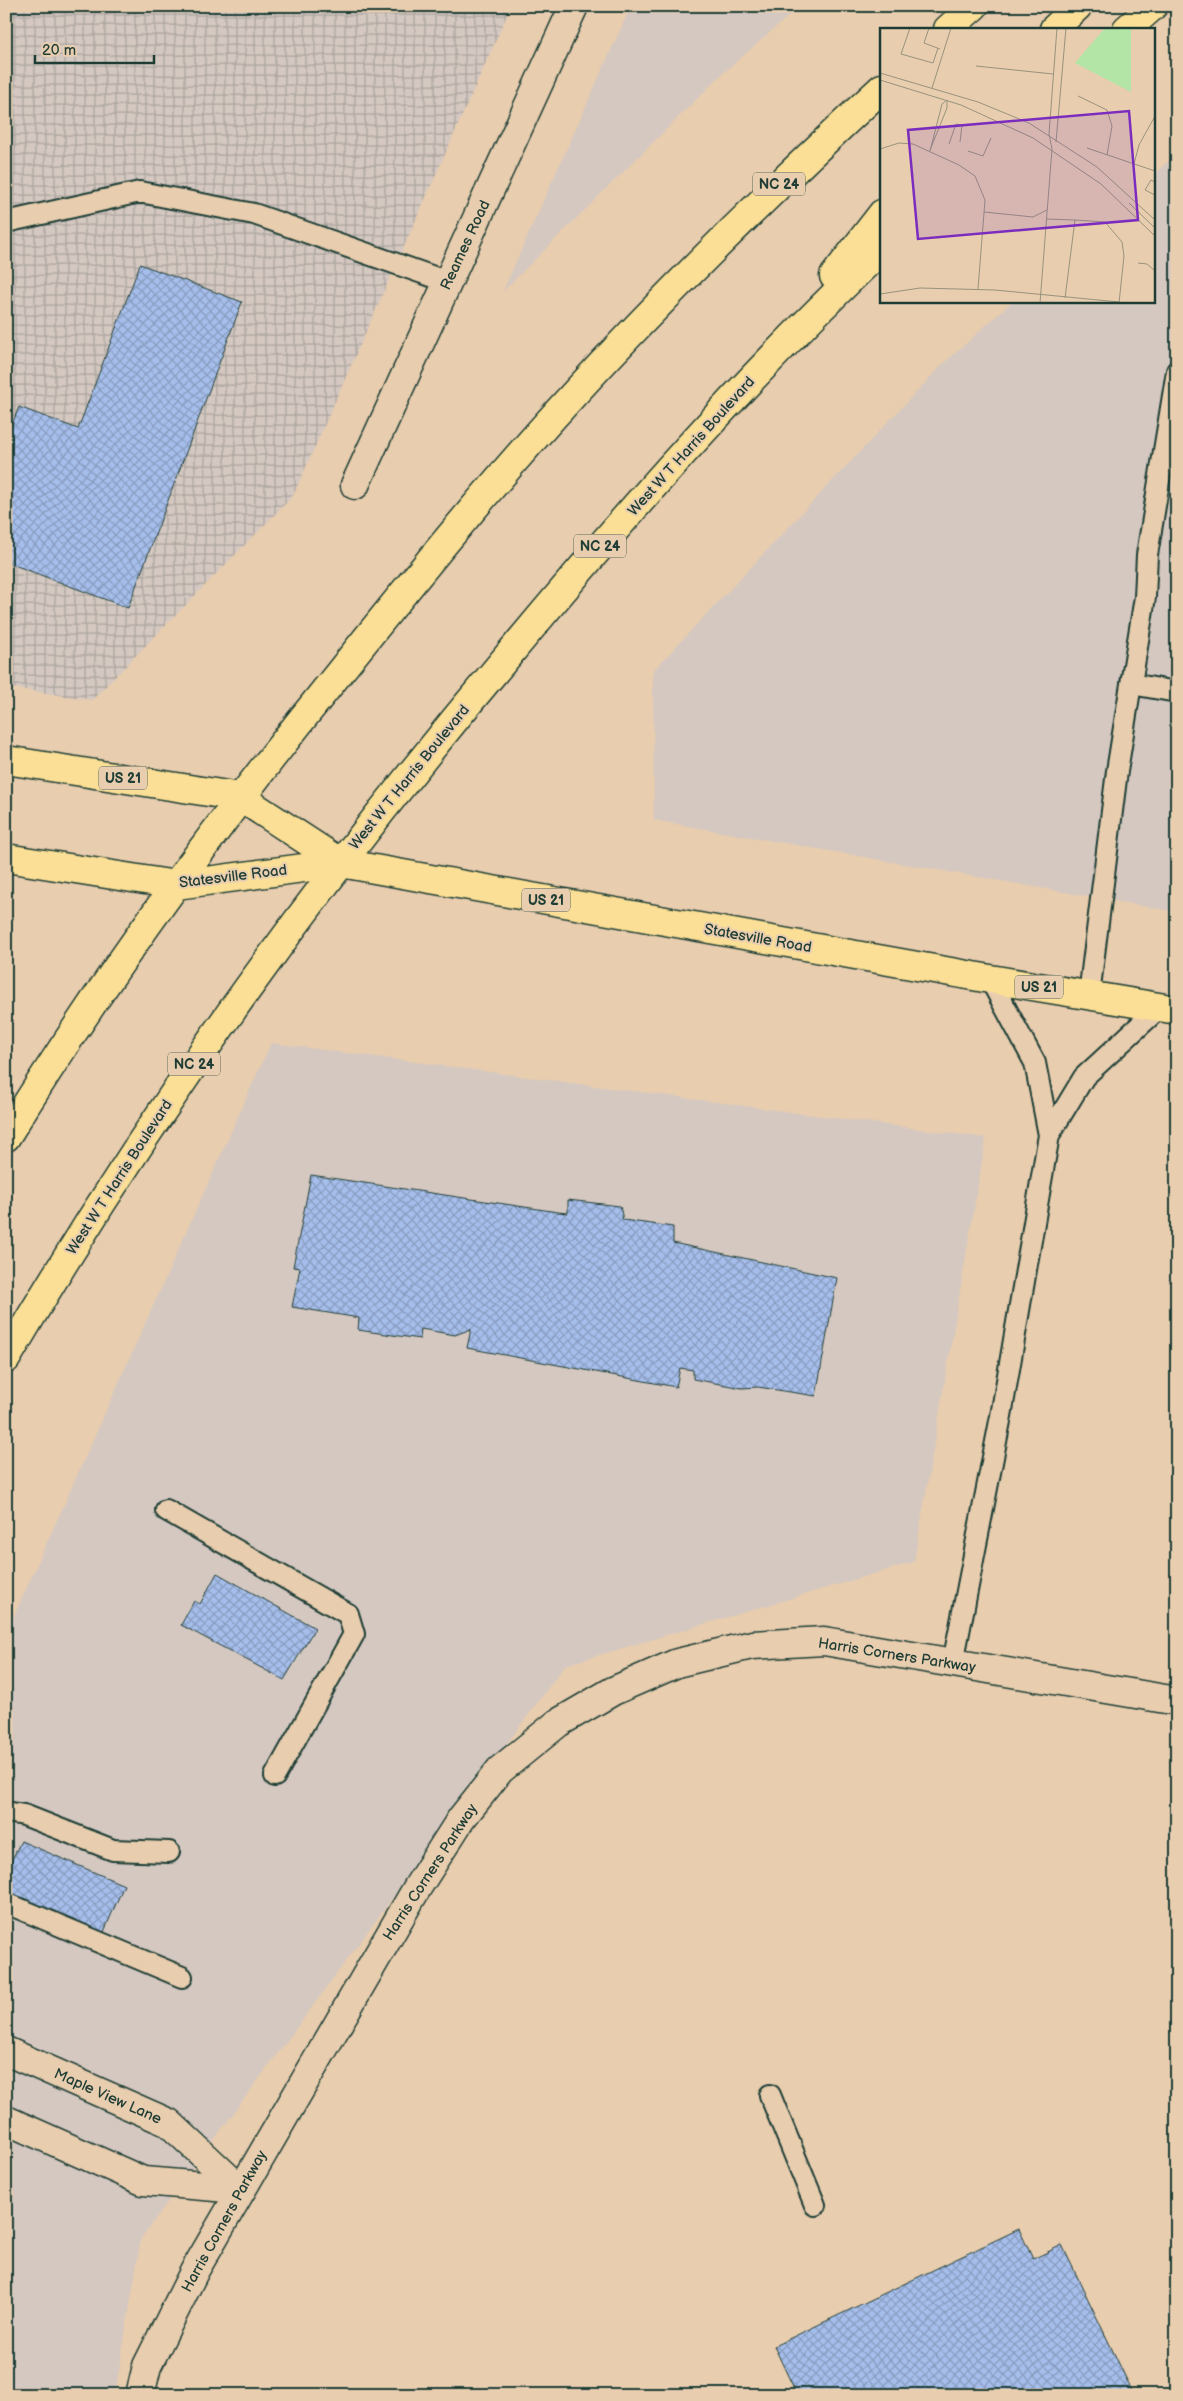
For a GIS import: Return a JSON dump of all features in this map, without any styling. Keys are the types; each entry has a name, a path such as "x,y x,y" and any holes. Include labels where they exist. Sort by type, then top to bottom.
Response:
{"main road":[{"path":"949,28 974,6"},
{"path":"1055,28 1078,6"},
{"path":"1127,28 1153,6"},
{"name":"NC 24","path":"6,1137 102,989 176,884 240,797 371,632 574,394 790,173 880,90"},
{"path":"764,366 880,217"},
{"name":"West W T Harris Boulevard","path":"6,1359 57,1271 133,1152 254,978 340,863 458,715 663,475 764,366 880,251"},
{"name":"Statesville Road","path":"6,760 240,797 340,863"},
{"name":"Statesville Road","path":"6,858 176,884 340,863 990,979 1168,1008"}],"street":[{"name":"Reames Road","path":"355,484 574,6"},
{"name":"Harris Corners Parkway","path":"140,2395 147,2366 195,2270 417,1888 461,1819 500,1770 558,1723 613,1691 677,1663 752,1645 824,1641 1177,1701"},
{"name":"Maple View Lane","path":"6,2051 169,2123 240,2190"},
{"path":"6,2120 143,2181 240,2190"}],"lane":[{"path":"6,222 140,192 254,214 448,282"},
{"path":"1089,995 1117,771 1145,597 1147,555 1177,371"},
{"path":"1130,684 1177,692"},
{"path":"953,1663 1001,1416 1048,1135 1035,1062 990,979"},
{"path":"1048,1135 1084,1077 1168,1008"},
{"path":"166,1510 348,1614 354,1634 275,1776"},
{"path":"6,1812 24,1815 114,1850 169,1852"},
{"path":"6,1903 182,1977"},
{"path":"770,2095 815,2206"}],"shaded area":[{"path":"6,6 511,6 293,496 92,700 6,687"},
{"path":"631,6 800,6 722,74 503,291"},
{"path":"1177,154 1177,912 654,820 653,671 940,367 1012,302 1156,302 1156,172"},
{"path":"271,1043 986,1138 914,1562 565,1665 141,2238 115,2395 6,2395 6,1634"}],"building":[{"path":"140,264 242,302 128,608 6,562 6,439 19,407 78,429"},
{"path":"311,1175 558,1212 568,1213 568,1200 620,1206 623,1220 673,1227 673,1243 837,1278 816,1396 758,1387 742,1388 693,1379 693,1370 680,1368 676,1387 467,1348 471,1329 455,1335 421,1329 420,1339 358,1330 359,1318 292,1307 300,1268 293,1267"},
{"path":"217,1573 315,1628 284,1680 181,1625 194,1601 200,1604"},
{"path":"21,1841 124,1885 103,1934 6,1893 6,1872"},
{"path":"1019,2229 1033,2259 1062,2245 1134,2395 797,2395 774,2346"}]}
